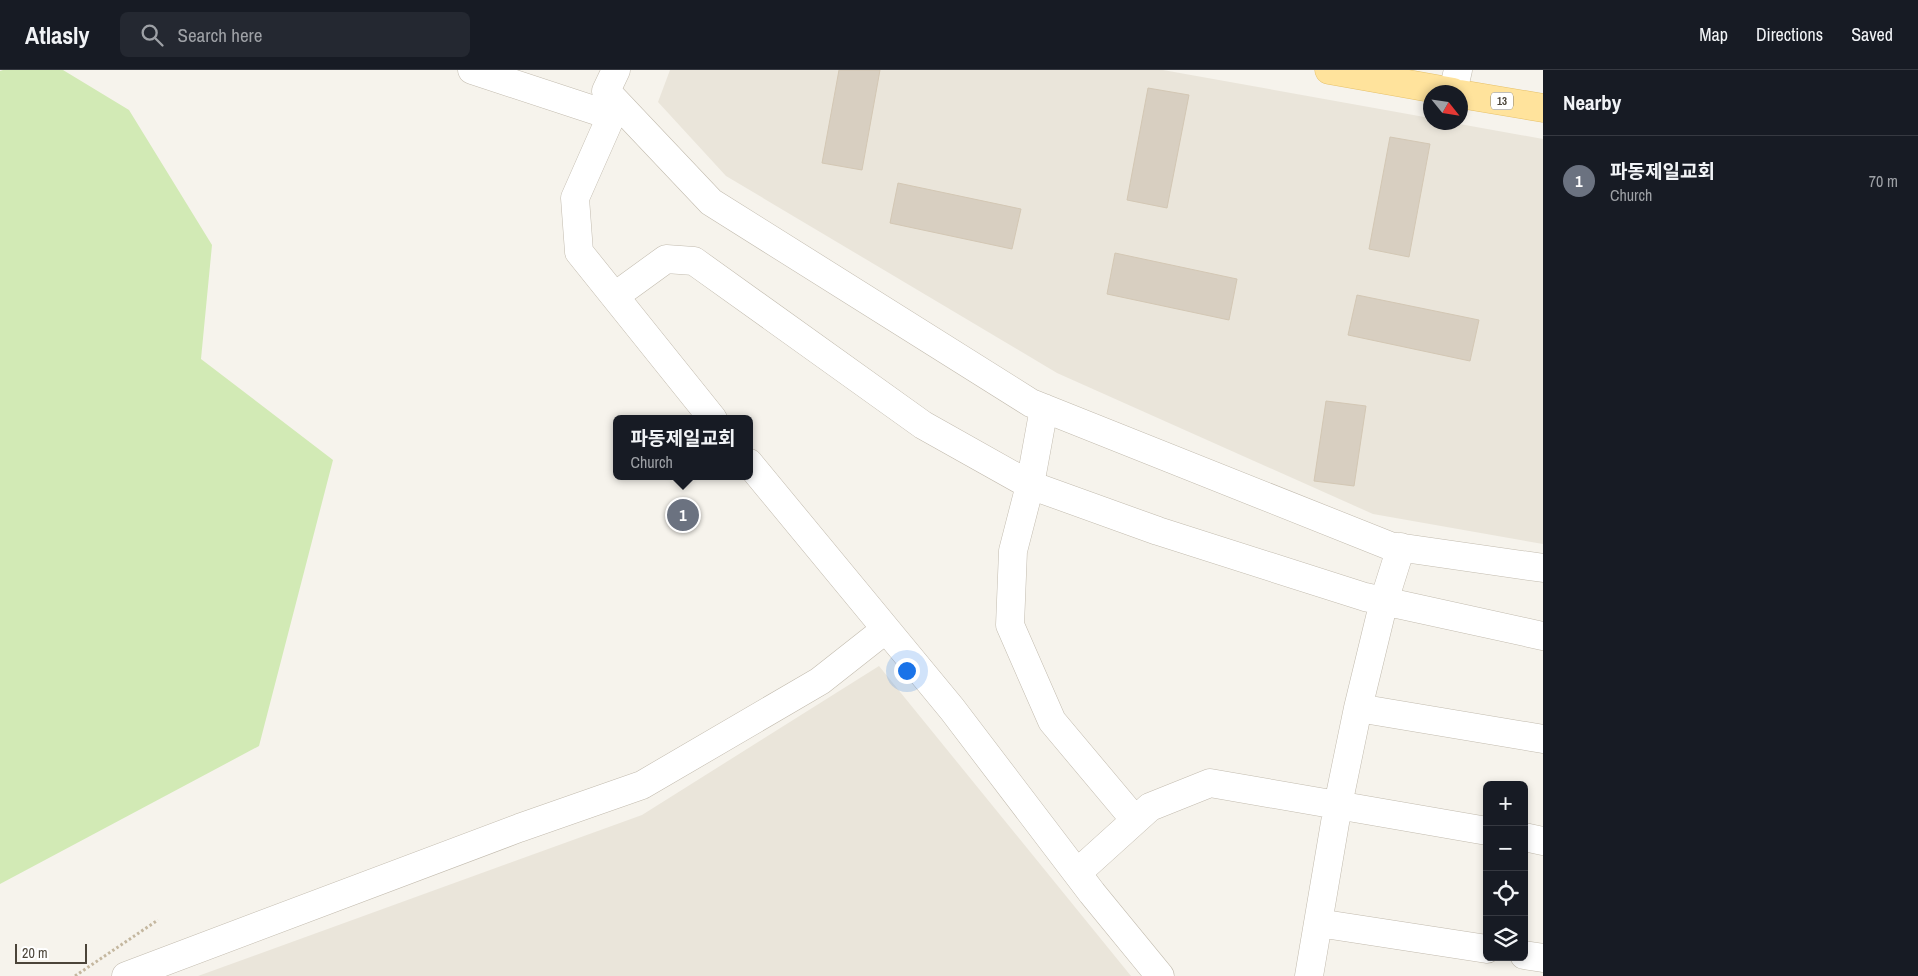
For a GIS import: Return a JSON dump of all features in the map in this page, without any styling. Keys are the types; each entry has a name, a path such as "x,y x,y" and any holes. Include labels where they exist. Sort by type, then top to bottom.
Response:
{"main road":[{"path":"1329,70 1423,87"},
{"name":"13","path":"1468,95 1543,108"}],"street":[{"path":"472,70 614,109"},
{"path":"616,70 606,91 614,109 711,202 1030,403 1390,546 1543,568"},
{"path":"1455,85 1458,70"},
{"path":"614,109 575,198 580,252 710,415"},
{"path":"615,296 666,259 694,261 923,425 1030,485 1158,531 1365,597 1543,636"},
{"path":"1044,408 1030,485 1013,551 1010,625 1052,720 1135,820"},
{"path":"753,468 952,709 1077,873 1160,976"},
{"path":"1309,976 1338,805 1358,708 1384,601 1401,547"},
{"path":"126,976 519,828 642,785 820,681 886,629"},
{"path":"1358,708 1543,739"},
{"path":"1077,873 1150,807 1210,783 1483,830"},
{"path":"1528,838 1543,840"},
{"path":"1318,923 1483,948"},
{"path":"1528,956 1543,958"}],"path":[{"path":"75,976 158,920"}],"shaded area":[{"path":"670,70 1163,70 1423,117 1423,130 1468,130 1468,126 1543,139 1543,544 1373,514 1057,373 726,176 658,102"},
{"path":"879,666 1131,976 198,976 642,815"}],"green space":[{"path":"63,70 129,110 212,245 201,359 333,460 259,746 0,884 0,71"}],"building":[{"path":"839,70 880,70 862,170 822,163"},
{"path":"1148,88 1189,95 1167,208 1127,200"},
{"path":"1390,137 1430,144 1409,257 1369,249"},
{"path":"898,183 1021,209 1012,249 890,223"},
{"path":"1115,253 1237,279 1229,320 1107,294"},
{"path":"1357,295 1479,320 1470,361 1348,335"},
{"path":"1326,401 1366,406 1354,486 1314,481"}],"place":[{"name":"파동제일교회","path":"683,515"}]}
